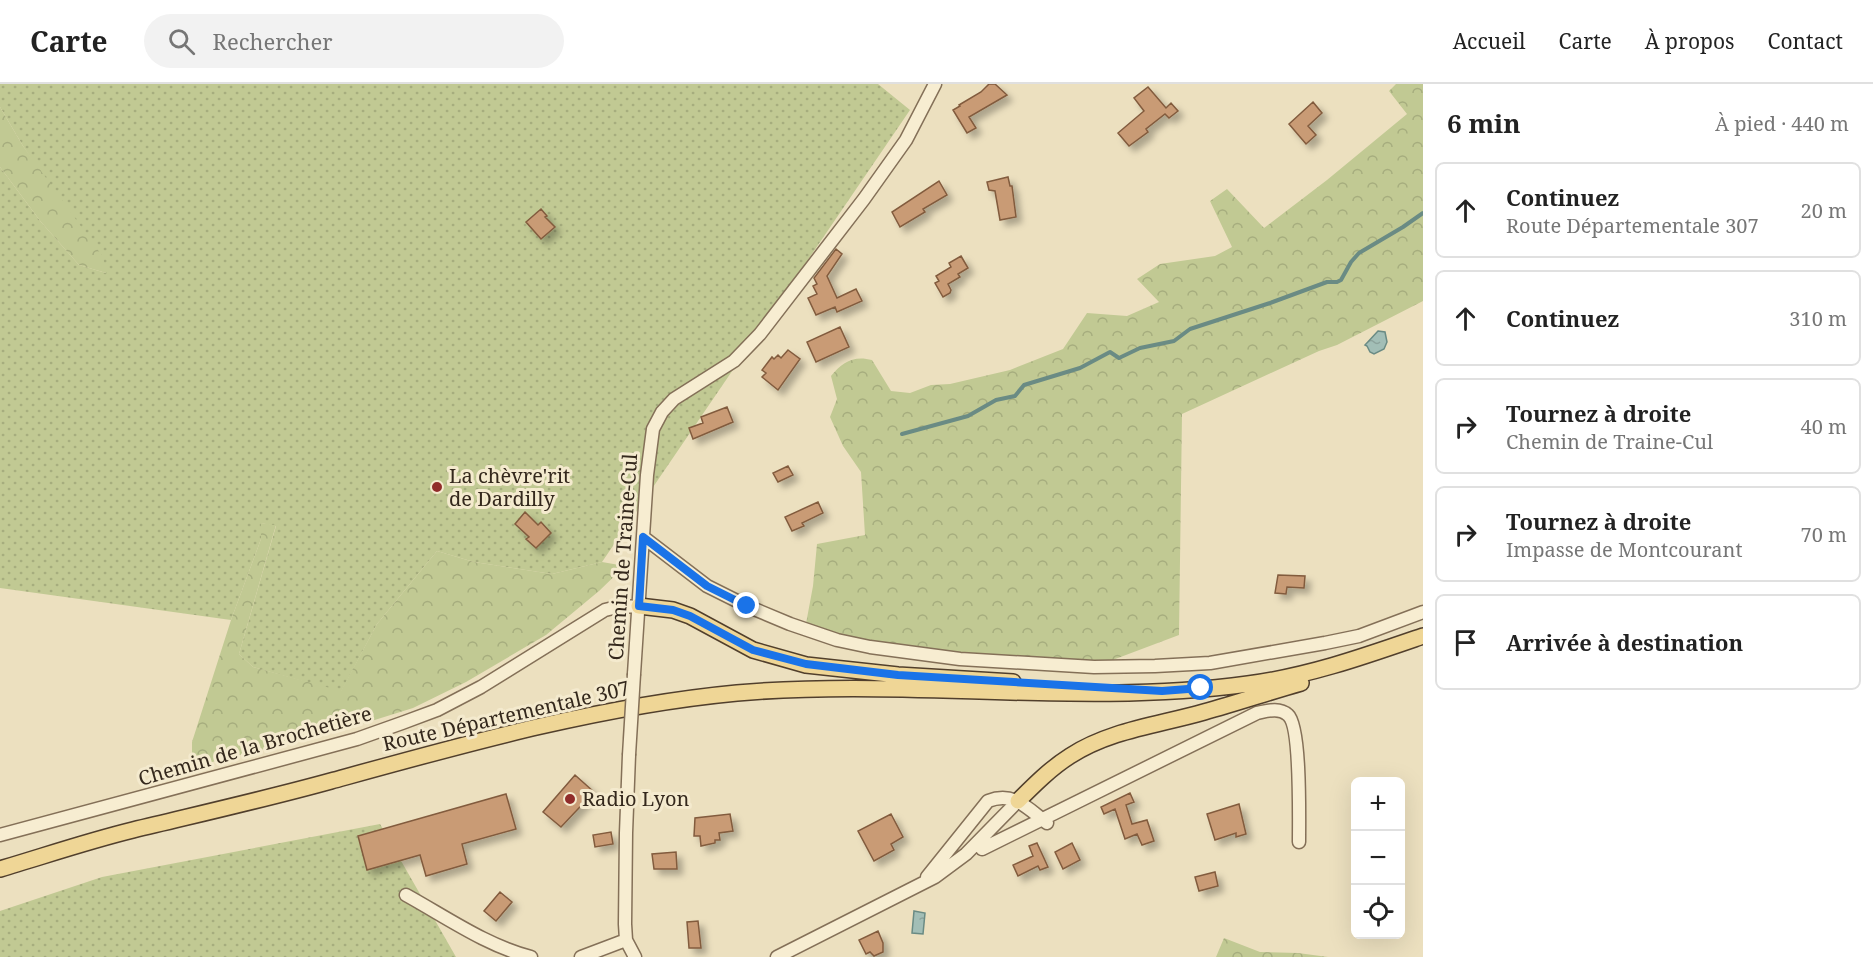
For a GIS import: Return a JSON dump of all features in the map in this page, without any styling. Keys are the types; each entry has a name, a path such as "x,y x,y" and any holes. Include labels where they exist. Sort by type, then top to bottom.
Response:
{"main road":[{"path":"639,606 673,610 690,616 753,650 806,664 898,675 1162,691"},
{"path":"1018,801 1061,762 1105,738 1205,712 1349,669 1423,636"},
{"name":"Route Départementale 307","path":"0,869 130,831 213,812 538,726 612,710 741,693 800,690 960,689 1040,693 1162,691 1248,684 1340,665 1423,636"}],"street":[{"name":"Chemin de Traine-Cul","path":"635,957 626,940 625,883 629,755 643,537 653,429 662,412 675,399 734,361 760,334 864,199 906,140 935,84"},
{"path":"643,537 707,586 780,620 837,640 870,647 960,659 1094,668 1210,663 1359,636 1423,612"},
{"name":"Chemin de la Brochetière","path":"0,835 357,739 437,710 481,687 605,610 639,606"},
{"path":"982,849 1044,821 1257,713 1271,710 1281,711 1290,716 1294,728 1299,788 1299,842"},
{"path":"920,884 988,801 1005,797 1018,801 1044,821"},
{"path":"777,957 950,867 1018,801"},
{"path":"406,895 484,938 516,953 531,957"},
{"path":"581,957 626,940"}],"green space":[{"path":"0,84 878,84 910,110 602,562 552,574 474,562 437,551 377,624 341,692 253,667 239,654 276,526 261,523 261,539 231,620 0,588 0,167 41,222 79,265 106,273 0,107"},
{"path":"1396,84 1423,84 1423,301 1337,345 1319,351 1182,414 1179,635 1094,667 960,659 805,629 813,586 817,544 865,535 861,472 843,446 830,417 837,399 831,376 840,367 854,359 872,360 891,391 910,393 931,385 950,384 1010,370 1063,349 1087,313 1127,316 1159,302 1137,279 1160,264 1215,256 1232,247 1210,201 1227,189 1264,228 1407,114 1389,91"},
{"path":"0,107 23,146 103,257 106,273 79,265 41,222 0,167"},
{"path":"261,523 276,525 239,654 253,667 341,691 377,624 437,551 474,562 552,574 602,562 625,566 546,635 466,682 413,708 349,728 192,767 192,742 231,620 261,539"},
{"path":"380,824 456,957 0,957 0,911 102,877"},
{"path":"1224,938 1260,952 1328,957 1216,957"}],"water":[{"path":"1378,331 1385,332 1387,342 1384,349 1374,354 1365,345"},
{"path":"914,911 925,913 923,934 912,933"}],"building":[{"path":"989,84 995,84 1007,95 969,117 976,128 967,133 953,110 981,92"},
{"path":"1148,87 1166,108 1171,103 1178,111 1169,118 1165,114 1146,129 1148,132 1129,146 1118,133 1144,111 1134,98"},
{"path":"1313,102 1322,113 1308,126 1316,135 1306,144 1289,124"},
{"path":"1008,177 1010,186 1012,186 1016,217 1000,220 995,191 989,190 987,182"},
{"path":"939,181 947,195 923,209 925,212 900,227 892,212"},
{"path":"541,209 555,227 541,239 526,222"},
{"path":"836,249 842,254 827,276 837,298 856,289 862,301 837,312 835,307 816,315 808,298 817,294 813,286 817,284 814,278"},
{"path":"961,256 968,268 958,274 960,277 948,284 950,293 943,297 935,283 939,281 936,276 951,267 949,263"},
{"path":"840,327 849,347 816,362 807,342"},
{"path":"788,350 800,359 778,390 762,377 766,373 762,370 772,357 774,359 778,355 781,358"},
{"path":"727,407 733,422 693,439 689,428 703,423 701,417"},
{"path":"788,466 793,475 778,482 773,473"},
{"path":"818,502 823,513 802,523 804,526 792,531 785,517"},
{"path":"525,512 538,525 541,522 551,533 536,548 526,539 529,537 515,524"},
{"path":"1278,575 1305,576 1304,588 1287,587 1286,594 1275,593"},
{"name":"Radio Lyon","path":"575,775 594,792 561,827 543,812"},
{"path":"1130,793 1134,802 1126,805 1132,824 1147,820 1154,841 1142,845 1137,834 1125,839 1115,809 1104,814 1101,807"},
{"path":"506,794 516,829 462,844 467,864 426,876 420,855 367,870 358,836"},
{"path":"1239,804 1246,834 1236,837 1236,833 1215,840 1207,814"},
{"path":"730,814 733,831 719,833 720,840 701,846 700,836 694,836 695,818"},
{"path":"891,814 903,837 891,844 894,850 874,861 858,831"},
{"path":"611,832 613,844 595,847 593,835"},
{"path":"1037,843 1048,867 1040,870 1038,866 1018,876 1013,865 1033,856 1029,846"},
{"path":"1072,843 1080,860 1063,869 1055,852"},
{"path":"676,852 677,869 654,869 652,854"},
{"path":"1215,872 1218,886 1199,891 1195,877"},
{"path":"500,892 512,902 496,921 484,911"},
{"path":"698,921 701,948 689,948 687,922"},
{"path":"878,931 883,943 883,952 874,956 870,952 866,954 859,940"}],"waterway":[{"path":"902,434 968,416 996,400 1015,396 1024,385 1080,368 1110,352 1119,358 1140,348 1174,341 1190,329 1327,282 1337,282 1341,280 1359,253 1423,213"}],"place":[{"name":"La chèvre'rit de Dardilly","path":"437,487"},
{"name":"Radio Lyon","path":"570,799"}],"route":[{"path":"747,606 707,586 643,537 639,606 673,610 690,616 753,650 785,660 898,675 1162,691 1201,688"}]}
